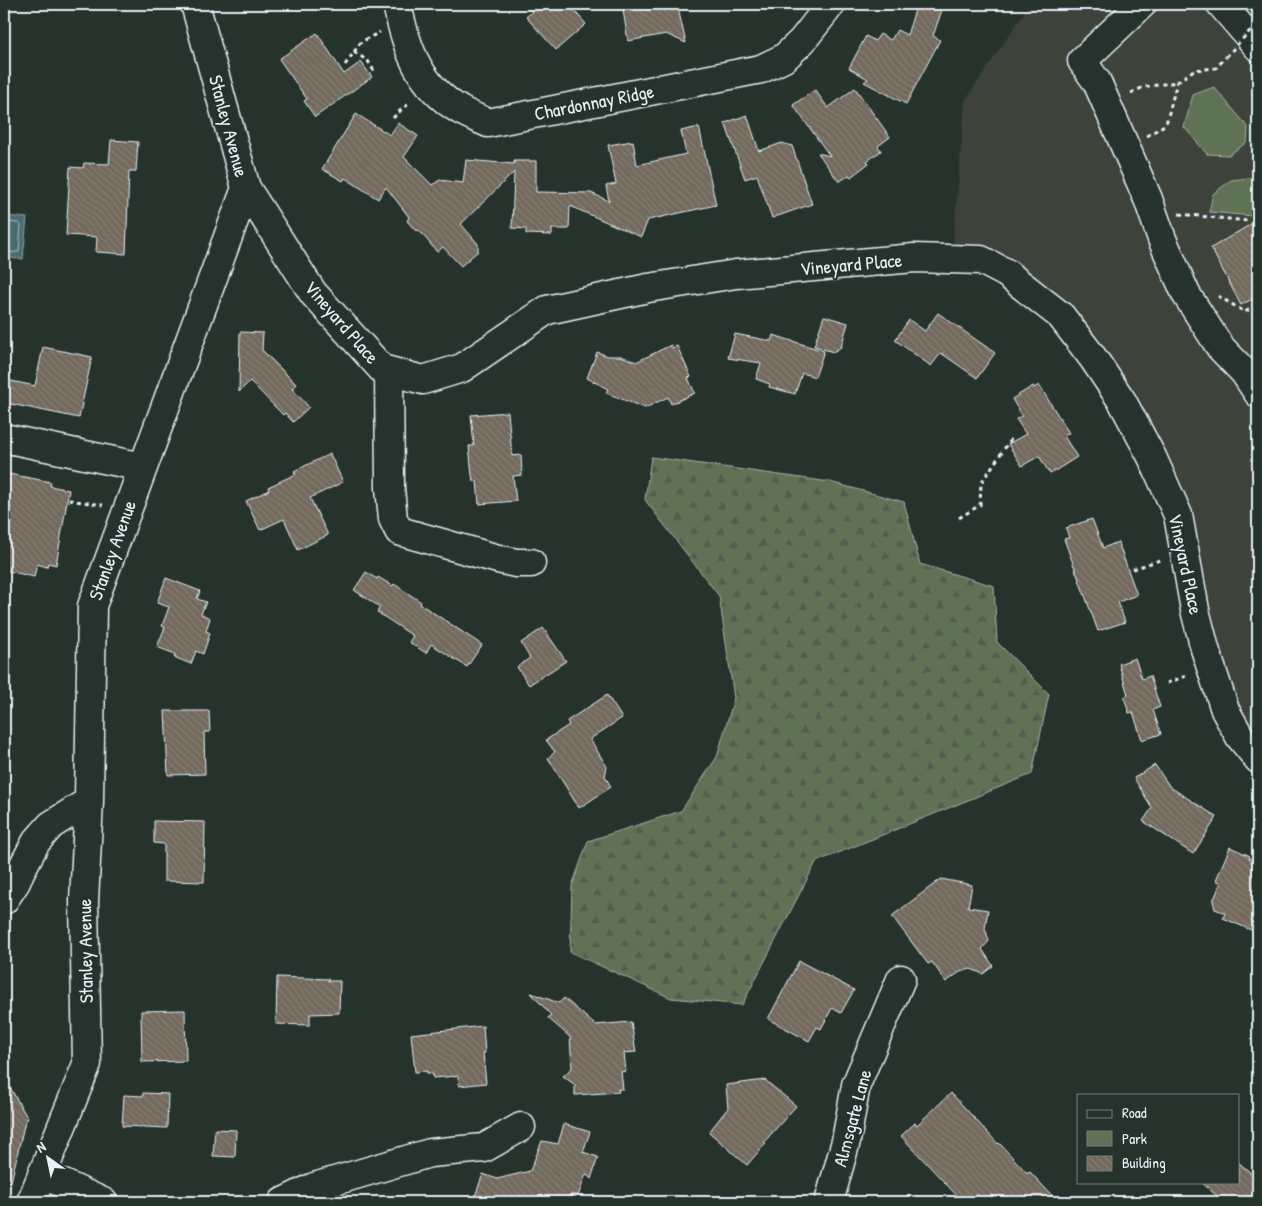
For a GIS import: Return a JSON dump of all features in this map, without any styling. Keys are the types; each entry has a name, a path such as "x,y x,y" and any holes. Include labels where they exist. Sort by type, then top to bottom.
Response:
{"street":[{"name":"Stanley Avenue","path":"30,1202 87,1064 84,901 89,801 92,606 246,188 195,4"},
{"name":"Chardonnay Ridge","path":"397,4 409,52 427,82 440,96 460,110 488,123 761,69 784,58 802,41 831,4"},
{"path":"1142,4 1082,61 1097,82 1148,199 1162,239 1186,294 1220,347 1244,372 1258,393"},
{"path":"1221,4 1258,47"},
{"name":"Vineyard Place","path":"246,188 313,293 382,369 423,380 462,368 547,310 648,288 736,274 914,258 981,260 1006,274 1061,316 1093,358 1122,401 1152,457 1178,514 1195,610 1224,710 1240,737 1258,759"},
{"path":"390,371 390,488 393,519 399,530 516,564 531,563"},
{"path":"4,438 142,467"},
{"path":"4,900 16,882 36,842 51,825 89,801"},
{"name":"Almsgate Lane","path":"828,1202 846,1141 856,1085 901,978"},
{"path":"283,1202 314,1187 430,1153 484,1148 521,1128"},
{"path":"42,1174 103,1202"}],"path":[{"path":"1131,93 1144,87 1177,82 1194,70 1216,68 1258,22"},
{"path":"345,65 361,42 380,32"},
{"path":"354,52 368,61 374,71"},
{"path":"1147,136 1166,124 1177,82"},
{"path":"393,118 409,104"},
{"path":"1176,214 1248,221"},
{"path":"1216,295 1245,312 1255,306"},
{"path":"959,518 980,505 981,483 1011,439"},
{"path":"69,500 103,506"}],"shaded area":[{"path":"1030,4 1258,4 1258,759 1240,737 1178,515 1061,316 952,259 965,101"}],"green space":[{"path":"1214,87 1248,127 1247,142 1229,155 1207,154 1184,127 1193,95"},
{"path":"1258,177 1258,213 1252,216 1209,212 1213,194 1231,180"},
{"path":"651,457 830,482 904,502 920,564 994,586 997,642 1049,694 1032,774 816,862 742,1005 671,998 570,952 572,886 588,841 681,811 717,757 734,698 719,596 645,500"}],"water":[{"path":"6,216 27,218 23,259 4,258"}],"building":[{"path":"524,4 568,4 586,24 556,50 526,17 532,12"},
{"path":"622,4 677,4 686,43 666,34 628,41"},
{"path":"917,4 944,4 933,36 940,40 906,104 864,82 868,79 849,68 866,36 875,41 880,34 891,40 897,30 907,35"},
{"path":"317,33 344,74 361,62 372,77 315,117 304,101 307,99 279,59"},
{"path":"855,88 890,137 878,146 881,151 867,161 869,163 851,177 849,175 839,182 818,153 830,156 793,105 815,90 828,108"},
{"path":"356,114 390,135 398,123 418,136 404,157 432,185 440,180 463,183 466,160 514,164 514,161 536,161 536,192 591,193 609,201 606,186 616,184 608,145 633,141 637,165 686,154 681,131 699,127 716,205 648,220 641,237 570,206 569,229 552,229 552,235 526,234 526,229 512,228 514,172 461,224 478,244 478,251 461,266 443,247 437,252 419,230 416,231 407,221 409,217 386,187 378,199 345,178 343,181 322,169"},
{"path":"747,115 759,151 782,143 792,146 812,204 772,218 757,175 745,179 725,123"},
{"path":"111,140 138,142 136,171 129,171 126,254 96,252 97,237 66,235 70,167 83,168 84,163 109,164"},
{"path":"1258,220 1258,296 1241,305 1211,248"},
{"path":"938,313 995,353 977,378 941,353 931,366 895,340 909,320 925,331"},
{"path":"824,316 848,323 841,347 833,352 814,346"},
{"path":"240,332 263,333 262,350 296,384 292,389 309,407 293,422 285,413 283,415 250,381 239,392"},
{"path":"735,334 771,341 773,335 824,351 815,377 802,373 795,394 769,387 770,384 756,379 761,363 728,358"},
{"path":"671,345 672,348 677,346 691,377 688,378 695,393 671,404 668,397 645,408 606,393 608,389 587,378 597,352 608,356 621,356 636,362"},
{"path":"43,347 92,357 79,418 6,403 11,381 35,386"},
{"path":"1039,385 1069,433 1064,436 1077,457 1050,474 1039,456 1022,466 1008,444 1026,434 1016,419 1022,416 1012,399 1033,386 1034,388"},
{"path":"508,412 512,456 521,455 522,475 513,476 516,501 479,504 477,481 473,481 469,446 474,446 471,415"},
{"path":"330,454 343,482 310,498 328,535 298,550 284,519 260,530 246,501 269,490 268,487 296,474 294,471"},
{"path":"9,474 51,482 50,486 69,490 56,565 48,563 47,567 37,564 34,577 4,570 4,502"},
{"path":"1092,519 1103,548 1118,542 1137,595 1118,602 1125,622 1098,631 1064,539 1069,538 1066,528"},
{"path":"366,572 393,586 394,584 421,602 420,604 482,645 467,667 431,644 426,653 409,642 413,636 377,612 380,607 354,590"},
{"path":"166,578 200,591 197,599 206,602 201,614 210,618 206,631 210,633 203,654 196,651 191,664 174,657 175,654 157,647 165,627 162,626 169,607 157,603"},
{"path":"543,628 566,661 529,685 517,667 530,658 521,643"},
{"path":"1135,658 1142,679 1150,676 1160,707 1153,710 1161,734 1142,740 1133,712 1129,713 1124,697 1128,695 1119,664"},
{"path":"607,695 622,718 590,739 607,767 605,776 611,787 579,808 548,758 555,752 546,740 569,725 567,721"},
{"path":"165,711 209,711 210,732 204,732 205,774 168,775"},
{"path":"1155,765 1170,787 1217,817 1193,854 1143,821 1152,808 1134,778"},
{"path":"154,821 205,822 204,882 164,881 164,844 154,843"},
{"path":"1230,847 1250,856 1249,858 1253,860 1252,864 1258,867 1258,933 1223,918 1225,913 1215,909 1213,901 1221,883 1216,880"},
{"path":"941,879 972,885 968,907 988,910 985,928 989,941 982,949 993,966 983,974 971,969 960,972 946,982 932,962 928,964 892,916"},
{"path":"799,961 854,990 841,1013 832,1008 821,1029 817,1027 809,1041 768,1019"},
{"path":"277,977 340,981 339,1013 310,1014 310,1025 276,1024"},
{"path":"531,993 559,1003 564,998 595,1025 631,1022 636,1052 624,1053 626,1071 621,1072 623,1089 618,1089 619,1092 575,1095 575,1085 563,1076 572,1068 570,1037 548,1018 551,1015"},
{"path":"185,1010 186,1061 142,1062 141,1011"},
{"path":"483,1026 486,1083 459,1086 458,1076 433,1078 432,1073 427,1073 427,1071 415,1072 411,1034"},
{"path":"4,1077 28,1119 25,1121 11,1182 4,1182"},
{"path":"765,1080 796,1106 764,1142 766,1143 747,1165 709,1132 728,1108 726,1085"},
{"path":"143,1093 168,1094 167,1128 122,1126 124,1095 143,1096"},
{"path":"951,1093 998,1144 1027,1173 1029,1171 1058,1202 984,1202 977,1194 967,1202 963,1202 901,1136 915,1123 917,1125"},
{"path":"564,1124 590,1132 583,1152 598,1157 591,1179 586,1174 578,1196 572,1194 569,1202 542,1202 533,1199 518,1202 473,1202 483,1174 497,1179 530,1171 542,1141 558,1144"},
{"path":"215,1129 236,1130 235,1157 213,1156"},
{"path":"1240,1164 1258,1179 1258,1202 1224,1202 1203,1184 1240,1184"}]}
